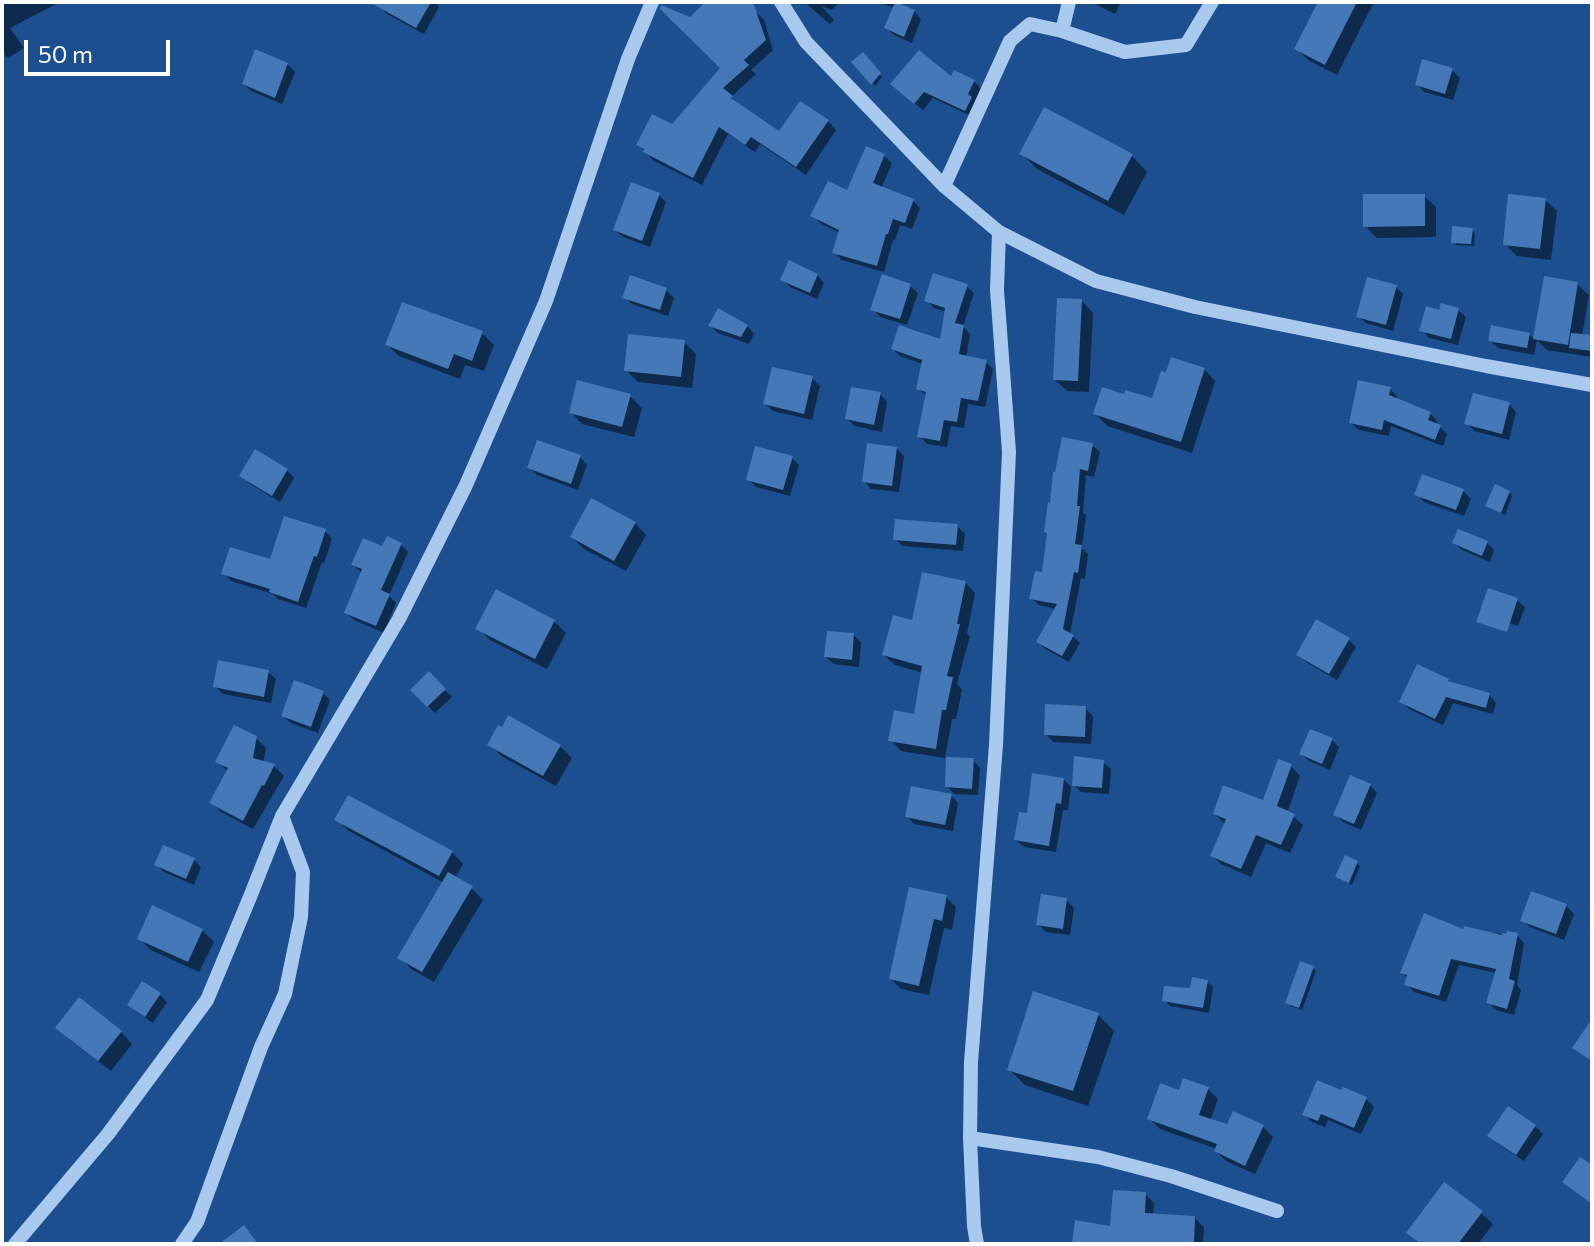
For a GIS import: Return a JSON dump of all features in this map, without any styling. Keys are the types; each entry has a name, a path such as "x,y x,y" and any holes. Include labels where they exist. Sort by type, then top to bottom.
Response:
{"street":[{"path":"15,1244 108,1134 207,1000 282,816 399,619 466,485 546,301 628,59 652,2"},
{"path":"781,2 806,42 944,186 999,232 1096,281 1195,307 1592,385"},
{"path":"1062,31 1069,2"},
{"path":"944,186 1010,41 1030,24 1125,52 1186,45 1212,2"},
{"path":"977,1244 970,1138 971,1062 996,745 1009,452 997,290 999,232"},
{"path":"182,1244 197,1222 261,1047 285,994 301,917 303,872 282,816"},
{"path":"970,1138 1098,1157 1171,1176 1277,1211"}],"building":[{"path":"369,2 431,2 416,28"},
{"path":"705,2 753,2 766,40 744,60 749,65 723,88 733,96 731,98 779,131 800,101 829,120 796,167 751,137 745,145 719,127 693,178 643,152 644,149 636,145 652,114 672,124 720,68 660,9 661,5 690,17"},
{"path":"895,2 915,10 904,37 884,28"},
{"path":"1318,2 1357,2 1325,65 1294,49"},
{"path":"255,49 288,63 275,98 242,84"},
{"path":"919,50 951,76 954,70 975,80 965,111 924,92 914,104 890,84"},
{"path":"863,52 881,73 871,85 851,62"},
{"path":"1422,59 1453,68 1445,94 1415,85"},
{"path":"1044,107 1133,154 1108,201 1019,154"},
{"path":"866,146 885,154 873,183 914,199 905,223 893,219 877,266 832,253 839,230 810,216 828,181 847,190"},
{"path":"631,182 660,193 642,241 613,230"},
{"path":"1363,194 1425,194 1425,226 1363,227"},
{"path":"1508,194 1546,198 1540,249 1503,245"},
{"path":"1452,226 1473,228 1471,244 1451,243"},
{"path":"789,260 818,274 810,293 780,280"},
{"path":"933,273 968,284 955,323 964,325 959,354 987,360 978,401 961,398 957,422 944,420 940,441 917,437 926,392 916,389 922,360 891,349 899,325 940,339 945,308 924,301"},
{"path":"882,274 911,284 900,319 870,310"},
{"path":"630,275 667,288 660,310 622,298"},
{"path":"1544,276 1578,282 1568,345 1533,339"},
{"path":"1367,277 1397,285 1386,325 1356,317"},
{"path":"1057,298 1082,299 1078,381 1053,380"},
{"path":"402,302 483,331 472,361 454,354 448,369 385,345"},
{"path":"1441,303 1459,308 1451,339 1419,331 1426,306 1439,310"},
{"path":"718,308 748,325 741,337 708,326"},
{"path":"1491,325 1530,333 1527,348 1488,341"},
{"path":"1571,333 1592,335 1592,351 1569,348"},
{"path":"628,334 685,340 681,377 624,371"},
{"path":"1171,357 1205,368 1181,442 1093,414 1102,387 1152,398 1161,371 1166,372"},
{"path":"772,367 813,376 804,414 763,404"},
{"path":"577,380 631,394 622,427 569,413"},
{"path":"1358,380 1391,387 1389,395 1431,412 1428,420 1441,425 1435,440 1384,420 1382,430 1349,423"},
{"path":"851,387 881,392 874,425 845,419"},
{"path":"1473,393 1510,402 1502,434 1464,424"},
{"path":"1062,437 1093,443 1088,471 1080,469 1077,506 1080,506 1075,544 1082,545 1063,629 1074,635 1062,656 1036,642 1057,604 1029,599 1035,571 1042,572 1048,502"},
{"path":"537,440 581,455 571,484 527,468"},
{"path":"867,443 897,447 892,486 862,482"},
{"path":"755,446 793,456 783,490 746,480"},
{"path":"255,449 288,469 272,496 239,476"},
{"path":"1422,474 1464,489 1456,510 1414,495"},
{"path":"1495,484 1510,491 1501,513 1485,506"},
{"path":"591,498 636,522 614,561 570,537"},
{"path":"284,516 326,529 298,602 269,592 270,589 221,574 230,547 270,559"},
{"path":"895,519 958,524 956,545 893,540"},
{"path":"1458,529 1488,541 1482,556 1452,543"},
{"path":"387,536 402,543 381,590 390,594 376,626 344,613 362,569 351,565 363,538 382,546"},
{"path":"922,572 966,581 957,624 960,624 947,676 953,677 946,710 942,710 936,749 888,741 894,710 914,714 922,666 882,655 893,615 912,620"},
{"path":"1488,588 1518,598 1507,632 1476,622"},
{"path":"496,589 555,620 535,659 475,629"},
{"path":"1316,619 1350,638 1329,674 1296,655"},
{"path":"827,631 854,633 852,660 824,657"},
{"path":"218,660 269,670 264,697 213,687"},
{"path":"1417,664 1448,681 1490,693 1486,708 1446,697 1435,719 1399,702"},
{"path":"429,671 446,689 427,707 410,690"},
{"path":"294,680 324,691 311,727 281,716"},
{"path":"1045,704 1086,706 1085,737 1044,735"},
{"path":"508,715 561,745 543,776 487,745 498,725 502,727"},
{"path":"234,725 257,736 253,758 275,764 243,821 209,803 228,768 215,762"},
{"path":"1310,729 1333,738 1322,764 1299,754"},
{"path":"1074,756 1104,760 1102,788 1072,786"},
{"path":"946,757 974,758 972,789 945,787"},
{"path":"1278,759 1292,764 1277,806 1295,814 1281,845 1256,835 1241,869 1210,856 1226,819 1213,814 1223,785 1263,800"},
{"path":"1032,773 1064,778 1061,804 1056,803 1049,846 1014,840 1019,812 1027,813"},
{"path":"1350,775 1371,784 1354,824 1333,815"},
{"path":"911,786 952,794 945,825 905,817"},
{"path":"348,795 453,851 439,876 334,820"},
{"path":"163,845 195,858 186,879 154,865"},
{"path":"1345,855 1358,861 1349,883 1335,877"},
{"path":"448,872 473,886 422,972 397,958"},
{"path":"909,887 947,895 942,921 934,919 919,986 889,979"},
{"path":"1531,891 1567,904 1556,934 1520,921"},
{"path":"1041,894 1067,898 1063,929 1036,925"},
{"path":"152,905 203,929 188,962 137,939"},
{"path":"1424,913 1463,929 1464,926 1502,935 1507,931 1518,933 1509,979 1515,981 1507,1009 1486,1003 1496,969 1451,959 1439,996 1404,985 1407,975 1400,973"},
{"path":"1300,961 1314,966 1299,1008 1285,1003"},
{"path":"1192,977 1208,980 1203,1008 1162,1001 1164,986 1190,988"},
{"path":"142,981 161,993 145,1017 127,1005"},
{"path":"1033,991 1099,1013 1073,1091 1007,1070"},
{"path":"79,997 122,1031 98,1061 55,1028"},
{"path":"1592,1019 1592,1061 1572,1048"},
{"path":"1183,1078 1209,1087 1199,1115 1227,1124 1233,1111 1264,1125 1245,1166 1214,1151 1217,1144 1147,1119 1160,1083 1179,1090"},
{"path":"1317,1080 1367,1097 1354,1128 1321,1114 1318,1121 1302,1115"},
{"path":"1508,1106 1536,1125 1516,1155 1487,1136"},
{"path":"1580,1157 1592,1165 1592,1204 1562,1182"},
{"path":"1444,1182 1483,1211 1458,1244 1421,1244 1406,1233"},
{"path":"1113,1190 1146,1192 1145,1213 1195,1216 1194,1244 1072,1244 1075,1220 1110,1226"},
{"path":"244,1225 258,1244 219,1244"}]}
